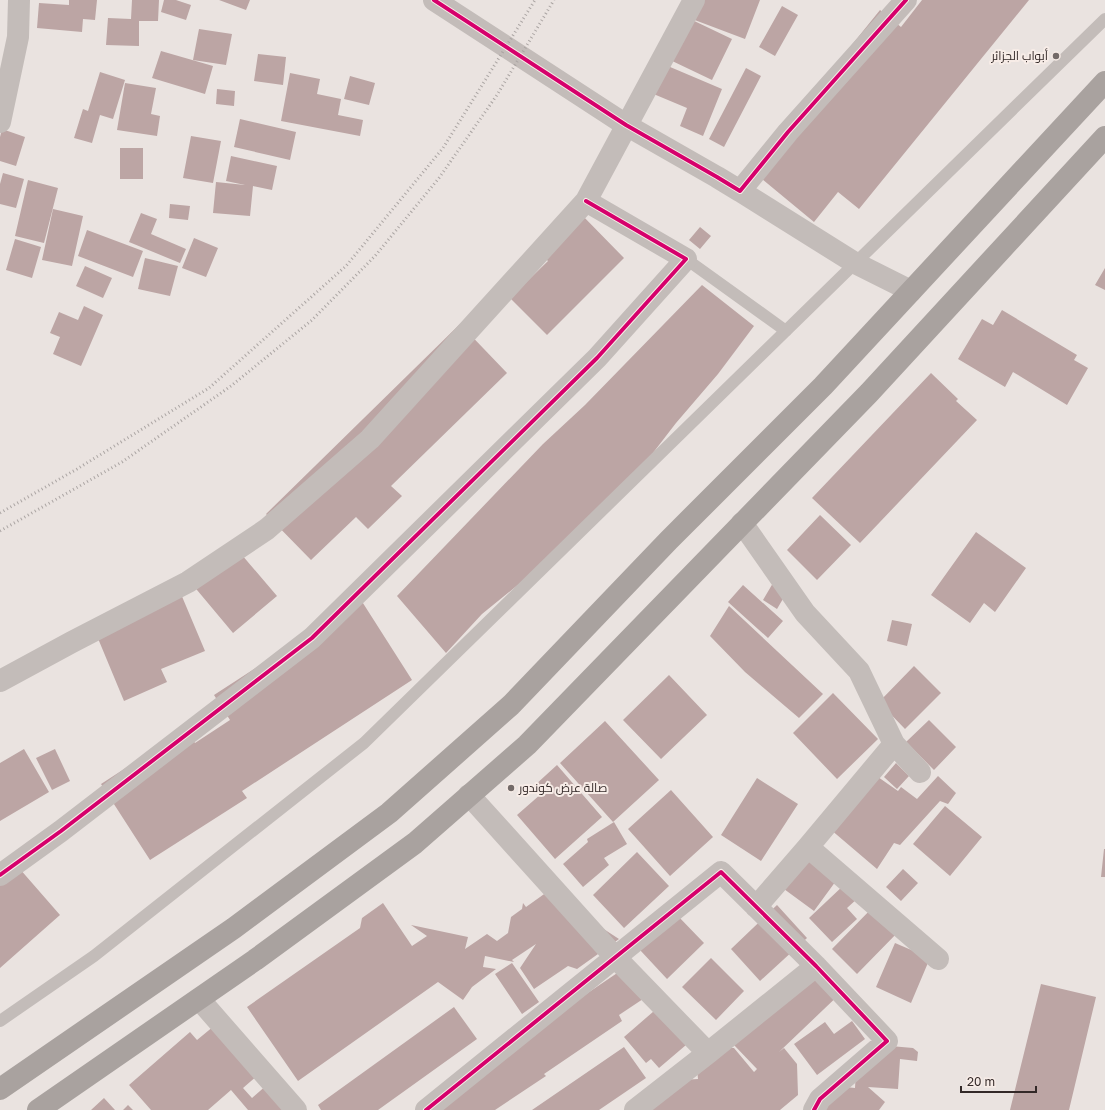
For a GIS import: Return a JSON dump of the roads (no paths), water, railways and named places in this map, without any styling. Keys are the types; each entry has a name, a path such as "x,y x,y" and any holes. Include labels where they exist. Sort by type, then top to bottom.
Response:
{"highway":[{"path":"0,1089 234,928 389,813 511,705 669,540 823,386 1105,82"},
{"path":"38,1110 255,960 414,843 527,745 869,393 1105,137"}],"street":[{"path":"0,122 18,37 19,0"},
{"path":"434,0 626,125 717,177 855,264 911,291"},
{"path":"0,681 188,582 267,529 370,439 586,201 694,0"},
{"path":"740,191 788,132 906,0"},
{"path":"0,875 61,831 312,638 597,358 686,259 586,201"},
{"path":"742,523 805,613 859,671 894,744 920,772"},
{"path":"756,907 894,744"},
{"path":"469,795 615,957 708,1053"},
{"path":"808,847 938,959"},
{"path":"426,1110 721,872 816,966 887,1041 820,1099 814,1110"},
{"path":"635,1110 816,966"},
{"path":"199,999 296,1110"}],"lane":[{"path":"0,1021 94,956 364,743 1105,19"},
{"path":"686,259 786,331"}],"railway":[{"path":"0,513 77,469 209,388 346,266 443,148 535,0"},
{"path":"0,531 122,462 231,386 312,320 375,256 439,178 497,95 554,0"}],"place":[{"name":"أبواب الجزائر","path":"1056,56"},
{"name":"صالة عرض كوندور","path":"511,788"}]}
